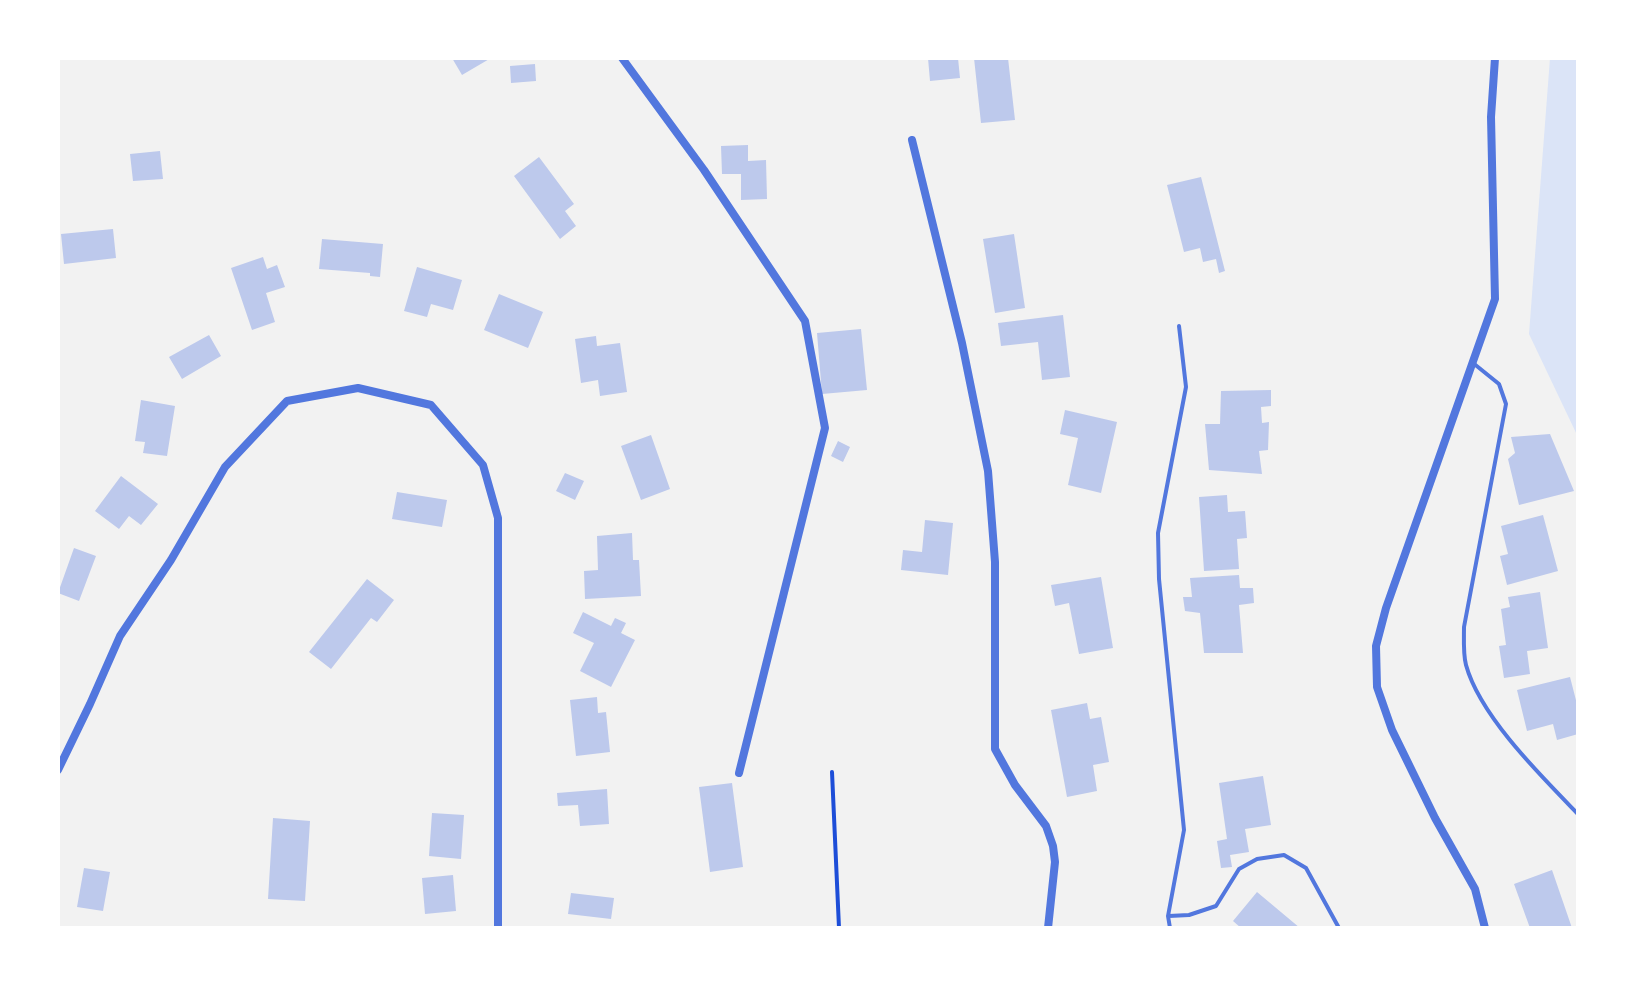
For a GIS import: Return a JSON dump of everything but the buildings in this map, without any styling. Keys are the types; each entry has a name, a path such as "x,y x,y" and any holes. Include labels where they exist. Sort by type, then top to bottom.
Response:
{"street":[{"path":"622,58 704,170 805,321 825,428 739,773"},
{"path":"1485,928 1475,889 1435,818 1392,730 1377,687 1376,646 1386,608 1495,299 1491,117 1495,58"},
{"path":"912,140 962,343 988,471 995,562 995,749 1015,785 1046,826 1053,846 1055,862 1048,928"},
{"path":"58,770 120,636 171,560 225,467 287,401 358,388 431,405 483,465 498,518 498,928"}],"lane":[{"path":"1170,928 1168,916 1184,830 1159,579 1158,533 1186,387 1179,326"},
{"path":"1473,363 1499,384 1506,404 1464,627 1465,663 1483,703 1535,769 1578,814"},
{"path":"1168,916 1189,915 1216,906 1239,869 1257,859 1284,855 1306,868 1339,928"}],"path":[{"path":"832,772 839,928"}],"shaded area":[{"path":"1550,58 1578,58 1578,437 1529,334"}]}
